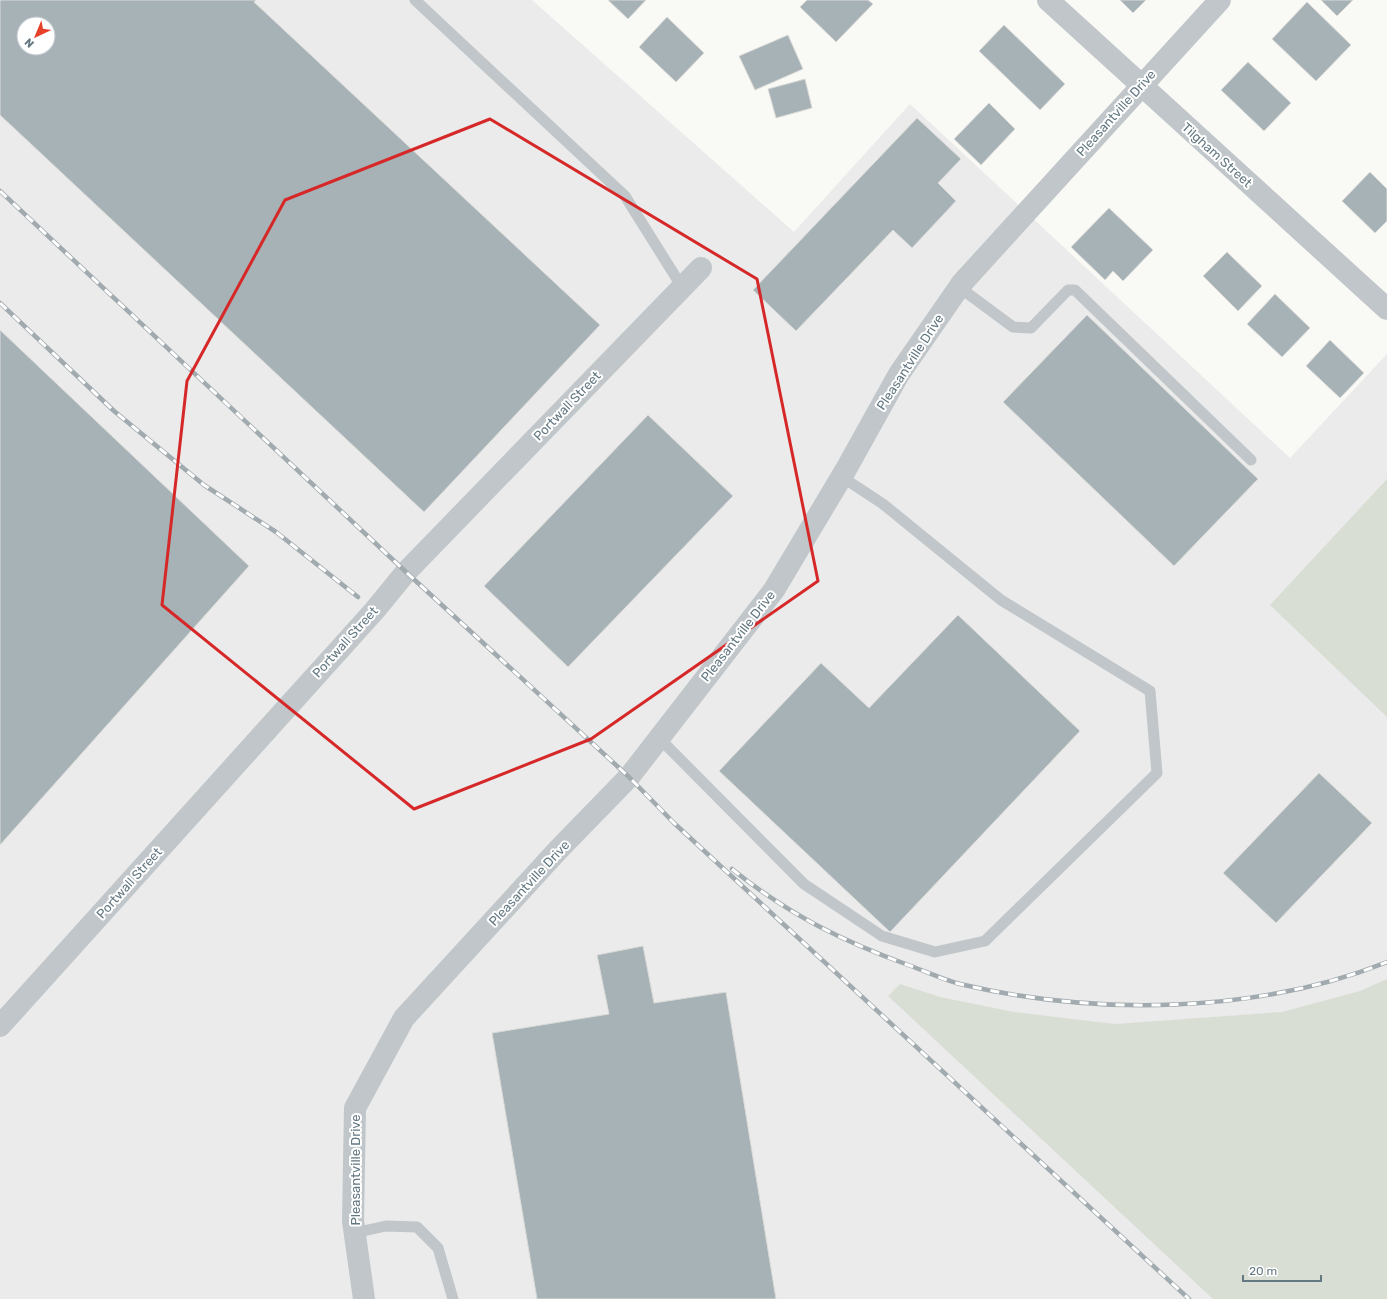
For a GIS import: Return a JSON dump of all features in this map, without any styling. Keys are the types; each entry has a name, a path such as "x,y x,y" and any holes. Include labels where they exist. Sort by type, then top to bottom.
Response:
{"street":[{"name":"Tilgham Street","path":"1048,0 1384,302"},
{"name":"Pleasantville Drive","path":"364,1299 353,1221 355,1108 404,1018 559,849 629,777 774,590 842,477 899,374 959,288 1141,85 1220,0"},
{"name":"Portwall Street","path":"0,1026 375,610 406,572 701,268"}],"lane":[{"path":"415,0 625,196 682,287"},
{"path":"959,288 1013,327 1031,328 1068,290 1075,290 1251,460"},
{"path":"659,738 804,884 882,936 935,952 986,941 1157,773 1150,691 1001,600 883,504 842,477"},
{"path":"354,1233 386,1226 417,1227 438,1248 453,1299"}],"highlighted area":[{"path":"490,119 757,279 818,581 591,739 414,809 162,605 187,381 285,200"}],"shaded area":[{"path":"0,0 532,0 794,232 910,104 1290,458 1387,354 1387,1299 0,1299"},
{"path":"1387,479 1387,717 1270,605"},
{"path":"1387,979 1387,1299 1213,1299 888,996 900,984 940,997 1014,1012 1115,1024 1282,1012 1360,991"}],"building":[{"path":"0,0 256,0 254,2 600,325 424,512 0,115"},
{"path":"608,0 646,0 628,19"},
{"path":"807,0 868,0 873,4 836,42 800,7"},
{"path":"1120,0 1146,0 1133,13"},
{"path":"1321,0 1353,0 1337,16"},
{"path":"1307,2 1351,45 1316,81 1272,39"},
{"path":"667,17 704,53 676,82 639,47"},
{"path":"1004,25 1065,84 1040,110 979,51"},
{"path":"788,35 803,69 755,90 739,56"},
{"path":"1248,62 1291,103 1264,131 1221,90"},
{"path":"805,79 812,108 776,118 768,89"},
{"path":"989,103 1015,129 981,165 954,139"},
{"path":"917,118 961,159 938,183 956,201 912,248 893,230 796,331 753,290"},
{"path":"1370,172 1387,189 1387,221 1375,233 1342,201"},
{"path":"1109,208 1153,250 1123,281 1113,271 1105,280 1071,247"},
{"path":"1227,252 1262,286 1238,311 1203,276"},
{"path":"1275,294 1310,328 1282,357 1247,324"},
{"path":"1087,315 1258,479 1174,566 1003,402"},
{"path":"0,330 249,566 0,845"},
{"path":"1330,340 1364,373 1340,398 1306,366"},
{"path":"648,415 733,496 568,667 484,586"},
{"path":"958,615 1080,731 890,932 719,771 821,663 869,708"},
{"path":"1319,773 1372,823 1276,923 1223,873"},
{"path":"643,946 654,1003 726,992 776,1299 537,1299 492,1033 609,1014 597,955"}],"railway":[{"path":"0,191 406,572 629,777 674,823 1189,1299"},
{"path":"0,303 114,411 204,485 276,532 358,597"},
{"path":"732,869 796,914 840,937 886,957 960,984 1012,994 1065,1001 1120,1005 1175,1004 1230,1000 1284,992 1337,979 1387,962"}]}
